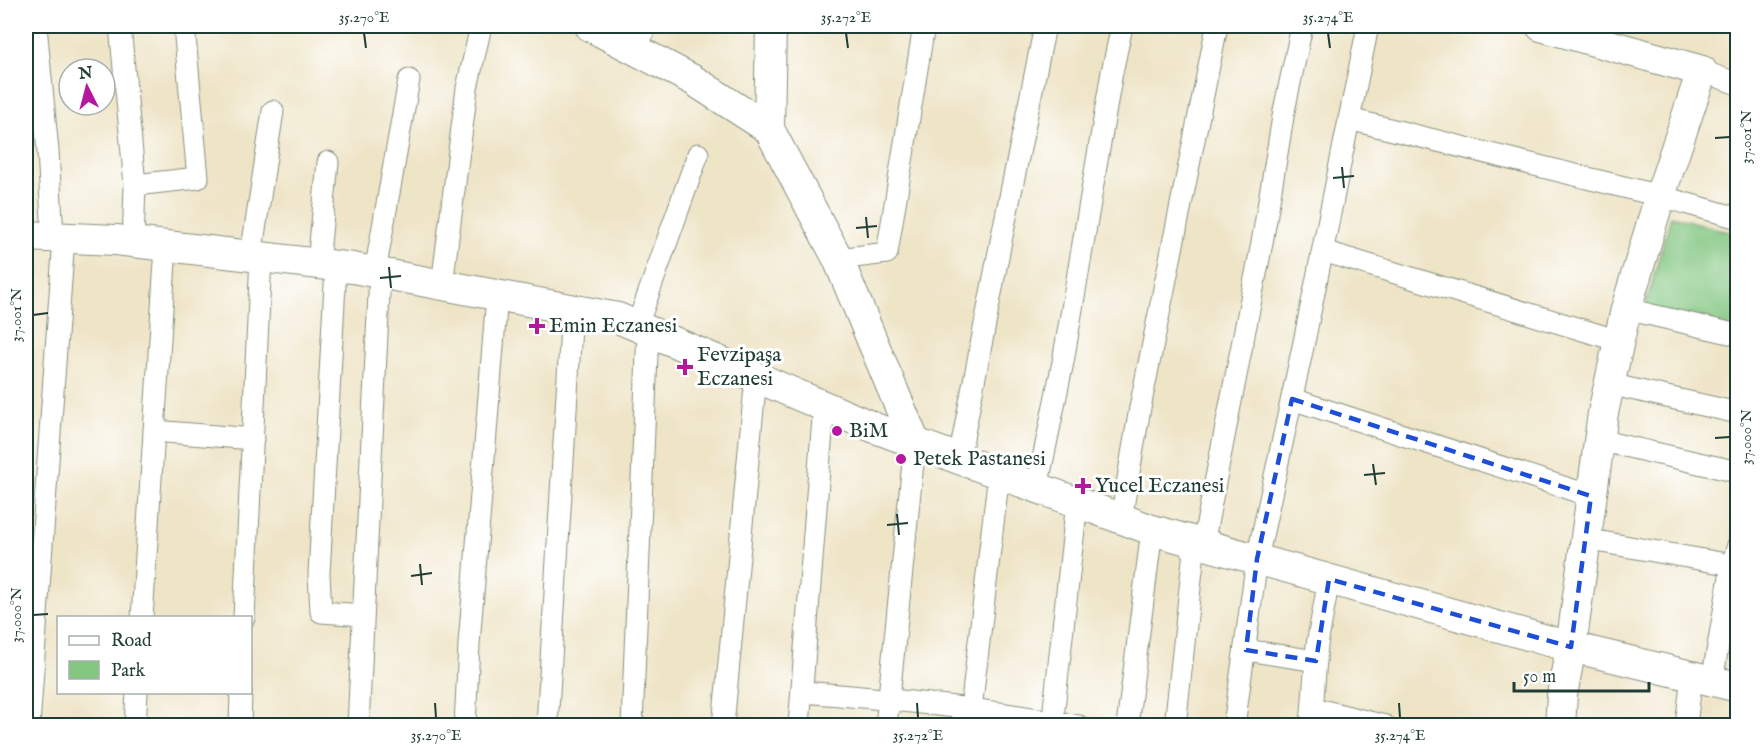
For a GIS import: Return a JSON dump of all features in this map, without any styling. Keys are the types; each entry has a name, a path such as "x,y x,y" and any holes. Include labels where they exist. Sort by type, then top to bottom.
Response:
{"main road":[{"path":"590,26 641,38 693,80 769,129"},
{"path":"771,26 769,129 838,259 915,443"},
{"path":"1541,26 1702,71 1660,196 1626,309 1609,384 1598,440 1571,647 1562,695 1560,726"},
{"path":"47,237 133,242 327,265 618,318 915,443 1152,530 1571,647 1714,681"}],"street":[{"path":"29,726 31,609 47,237 48,151 36,26"},
{"path":"120,26 135,186 133,242"},
{"path":"135,186 198,178 184,26"},
{"path":"442,285 467,88 481,26"},
{"path":"838,259 887,253 924,26"},
{"path":"959,459 1045,26"},
{"path":"1037,488 1122,26"},
{"path":"1121,519 1144,386 1217,26"},
{"path":"1175,726 1199,543 1262,243 1284,111 1302,26"},
{"path":"1234,726 1257,559 1323,251 1368,26"},
{"path":"1702,71 1737,84"},
{"path":"358,726 377,273 409,80"},
{"path":"244,616 253,439 256,257 273,111"},
{"path":"1350,119 1660,196 1737,218"},
{"path":"632,726 642,328 698,154"},
{"path":"328,162 319,574 321,612 363,615"},
{"path":"142,616 166,246"},
{"path":"1323,251 1619,341"},
{"path":"465,726 469,644 497,296"},
{"path":"1626,309 1737,335"},
{"path":"547,726 572,310"},
{"path":"723,726 756,376"},
{"path":"1609,384 1737,413"},
{"path":"1292,399 1592,496"},
{"path":"799,726 824,405"},
{"path":"154,431 253,439"},
{"path":"1598,440 1737,472"},
{"path":"886,726 915,443"},
{"path":"970,717 999,474"},
{"path":"1052,723 1077,502"},
{"path":"1127,726 1152,530"},
{"path":"1585,539 1735,555 1714,681 1686,726"},
{"path":"1329,579 1317,645 1312,717 1385,726"},
{"path":"1245,650 1316,661"},
{"path":"802,692 889,699 970,717 1079,726"},
{"path":"135,726 137,694"},
{"path":"240,726 241,694"}],"highlighted area":[{"path":"1292,399 1591,496 1571,647 1329,579 1316,661 1246,650 1257,559"}],"green space":[{"path":"1671,216 1737,234 1737,331 1645,307"}],"place":[{"name":"Emin Eczanesi","path":"537,326"},
{"name":"Fevzipaşa Eczanesi","path":"685,367"},
{"name":"BiM","path":"837,431"},
{"name":"Petek Pastanesi","path":"901,459"},
{"name":"Yucel Eczanesi","path":"1083,486"}]}
